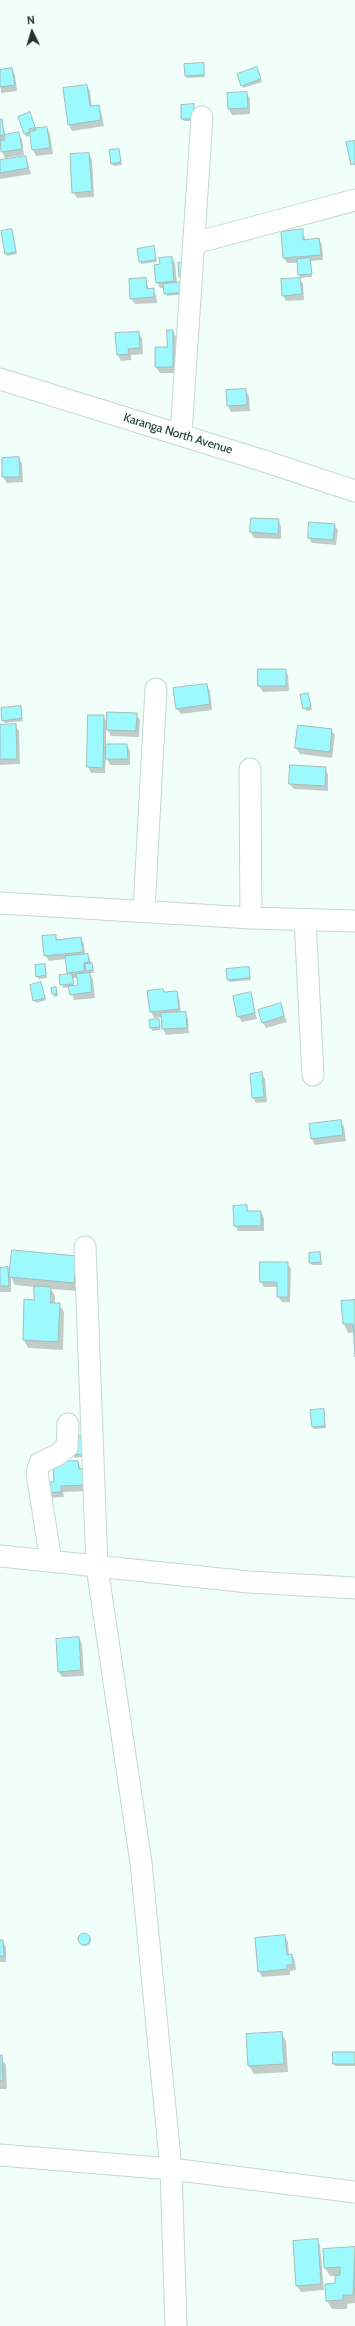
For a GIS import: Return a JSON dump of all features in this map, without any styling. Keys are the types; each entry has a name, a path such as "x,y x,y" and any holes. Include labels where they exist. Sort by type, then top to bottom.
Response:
{"street":[{"path":"181,434 195,243 202,117"},
{"path":"195,243 355,200"},
{"name":"Karanga North Avenue","path":"0,379 181,434 355,491"},
{"path":"144,910 156,689"},
{"path":"250,769 251,918"},
{"path":"0,903 144,910 251,918 355,920"},
{"path":"305,920 313,1075"},
{"path":"85,1247 97,1567 141,1863 171,2169 176,2326"},
{"path":"51,1561 37,1473 40,1463 57,1455 67,1448 68,1424"},
{"path":"0,1556 249,1582 355,1588"},
{"path":"0,2155 171,2169 355,2192"}],"building":[{"path":"204,63 204,75 185,76 184,64"},
{"path":"257,67 261,79 241,86 237,74"},
{"path":"12,68 15,85 0,87 0,70"},
{"path":"87,85 90,106 99,105 101,120 68,125 63,88"},
{"path":"247,92 248,108 228,109 227,93"},
{"path":"194,104 194,119 181,119 181,105"},
{"path":"30,112 36,130 24,134 18,117"},
{"path":"2,119 5,140 0,141 0,120"},
{"path":"47,127 50,148 32,150 29,129"},
{"path":"19,132 22,149 1,152 0,136"},
{"path":"355,141 355,164 351,165 346,142"},
{"path":"119,149 121,162 111,164 109,150"},
{"path":"89,153 92,191 72,193 70,154"},
{"path":"26,156 28,168 0,173 0,160"},
{"path":"12,229 16,252 5,254 1,231"},
{"path":"303,229 303,240 319,238 321,255 283,258 281,232"},
{"path":"154,246 156,260 139,262 137,249"},
{"path":"172,257 174,281 156,283 154,265 160,264 159,258"},
{"path":"310,258 312,274 298,275 297,259"},
{"path":"184,262 186,276 179,277 178,263"},
{"path":"146,278 147,289 154,288 154,297 130,299 129,279"},
{"path":"300,278 302,294 282,296 281,279"},
{"path":"184,282 185,292 164,294 163,284"},
{"path":"167,330 173,330 173,367 155,367 155,347 167,347"},
{"path":"139,332 140,348 128,349 129,354 117,355 115,333"},
{"path":"246,389 247,405 227,406 226,390"},
{"path":"19,457 20,477 2,477 2,458"},
{"path":"251,518 279,519 278,534 250,532"},
{"path":"309,522 335,524 333,540 308,538"},
{"path":"258,669 286,669 286,686 258,686"},
{"path":"207,684 210,704 176,709 173,688"},
{"path":"308,693 311,707 303,709 300,695"},
{"path":"21,706 22,718 2,721 1,708"},
{"path":"107,712 137,713 136,731 107,730"},
{"path":"88,715 104,715 103,768 87,767"},
{"path":"16,724 17,759 0,759 0,725"},
{"path":"298,725 332,729 330,752 295,748"},
{"path":"106,744 127,744 128,759 106,759"},
{"path":"290,765 326,767 325,786 289,784"},
{"path":"56,935 56,940 81,937 83,952 44,956 42,936"},
{"path":"88,954 89,962 84,963 84,971 67,973 65,956"},
{"path":"92,963 93,970 86,971 85,964"},
{"path":"45,964 46,975 36,977 35,965"},
{"path":"249,967 250,978 227,980 226,969"},
{"path":"90,973 92,992 70,995 68,986 78,985 76,974"},
{"path":"72,974 74,984 60,985 59,975"},
{"path":"41,982 45,998 33,1001 30,985"},
{"path":"56,987 57,994 52,994 51,988"},
{"path":"163,989 164,992 177,991 179,1009 150,1012 147,991"},
{"path":"251,992 255,1013 237,1017 233,996"},
{"path":"281,1003 284,1016 262,1023 258,1010"},
{"path":"186,1012 187,1028 162,1029 161,1013"},
{"path":"159,1019 160,1027 150,1028 149,1020"},
{"path":"262,1072 264,1097 252,1098 250,1074"},
{"path":"341,1120 343,1135 311,1139 309,1124"},
{"path":"247,1205 247,1211 261,1211 261,1226 234,1226 233,1206"},
{"path":"12,1250 77,1256 74,1283 9,1277"},
{"path":"320,1252 321,1262 309,1263 309,1253"},
{"path":"260,1262 288,1262 288,1297 277,1297 277,1282 260,1282"},
{"path":"8,1267 9,1286 0,1286 0,1268"},
{"path":"34,1286 51,1287 50,1303 60,1303 58,1342 23,1340 24,1299 34,1300"},
{"path":"355,1300 355,1357 353,1324 343,1324 341,1301"},
{"path":"324,1409 325,1426 312,1427 310,1410"},
{"path":"85,1435 87,1454 72,1455 70,1437"},
{"path":"78,1461 79,1469 86,1468 87,1485 61,1486 61,1492 45,1493 45,1482 54,1482 53,1462"},
{"path":"79,1637 81,1670 58,1672 56,1639"},
{"path":"86,1933 89,1934 89,1944 82,1945 79,1944 78,1937 79,1934"},
{"path":"285,1935 287,1955 292,1954 293,1965 287,1965 287,1969 258,1972 255,1938"},
{"path":"0,1940 3,1940 4,1956 0,1956"},
{"path":"282,2032 284,2064 248,2066 246,2034"},
{"path":"333,2052 355,2052 355,2064 333,2064"},
{"path":"2,2055 3,2081 0,2081 0,2056"},
{"path":"318,2239 321,2284 296,2286 293,2241"},
{"path":"355,2247 353,2295 343,2295 343,2300 326,2301 325,2284 335,2283 335,2276 340,2275 340,2267 324,2268 323,2249"}]}
